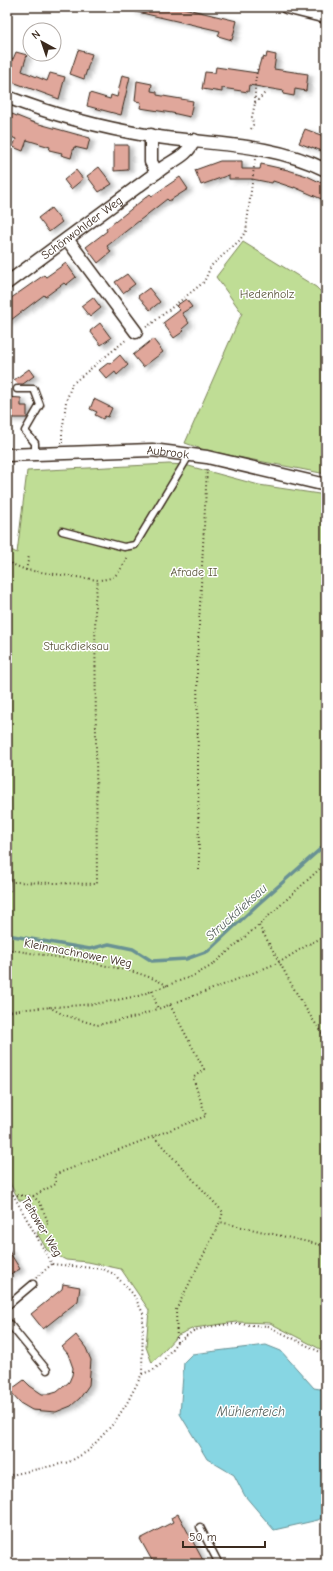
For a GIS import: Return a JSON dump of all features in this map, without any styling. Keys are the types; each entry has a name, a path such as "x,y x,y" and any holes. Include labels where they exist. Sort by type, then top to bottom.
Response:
{"street":[{"path":"286,7 326,17"},
{"path":"7,97 79,120 151,136 256,148 286,154 326,170"},
{"path":"151,136 151,162 157,172"},
{"name":"Schönwohlder Weg","path":"7,283 157,172 185,154 192,146 194,140"},
{"path":"67,239 136,332"},
{"name":"Aubrook","path":"7,455 152,450 207,457 326,485"}],"lane":[{"path":"17,389 34,389 40,405 25,431 35,443 35,453"},
{"path":"62,531 124,547 135,545 190,454"},
{"path":"7,1306 33,1284"},
{"path":"7,1321 47,1370"},
{"path":"200,1528 219,1564"}],"path":[{"path":"251,129 253,125 252,117 255,103 255,83 258,66"},
{"path":"255,103 265,93"},
{"path":"136,332 151,324 204,282 211,266 239,242 246,231 256,148"},
{"path":"62,434 66,402 72,384 123,342"},
{"path":"199,870 197,664 207,457"},
{"path":"7,562 26,570 98,580 109,580 117,575 135,545"},
{"path":"26,570 29,556"},
{"path":"7,878 13,882 97,884 95,600 98,580"},
{"path":"7,1012 48,1007 95,1004 138,996 193,976 211,966 259,925 326,863"},
{"path":"259,925 312,1018 326,1038"},
{"path":"48,1007 64,1015 97,1025 136,1017 280,962 309,944 326,936"},
{"name":"Kleinmachnower Weg","path":"7,949 78,960 123,969 156,979 168,986"},
{"path":"152,991 158,1009"},
{"path":"13,1195 33,1196 56,1184 54,1175 206,1116 193,1078 204,1069 170,1005"},
{"path":"154,1137 223,1212 220,1222 176,1310 177,1342"},
{"name":"Teltower Weg","path":"7,1184 52,1264 103,1269 114,1274 133,1294 143,1313 142,1374 127,1403 114,1423 88,1451 69,1462 7,1476"},
{"path":"33,1196 40,1203 48,1222 43,1231 36,1237"},
{"path":"220,1222 326,1246"},
{"path":"33,1284 37,1276 52,1264"},
{"path":"142,1374 153,1370 160,1365 177,1342 195,1330 220,1325 236,1324 268,1326 326,1355"}],"green space":[{"name":"Hedenholz","path":"243,242 316,287 326,297 326,398 324,399 322,420 326,425 326,474 207,451 185,443 242,313 216,277"},
{"path":"169,464 185,465 259,485 326,495 326,1352 270,1323 236,1322 194,1328 178,1335 152,1363 146,1347 149,1310 121,1269 88,1262 66,1260 47,1250 37,1233 42,1226 38,1214 30,1202 19,1200 7,1178 7,889 11,891 9,849 7,849 7,548 17,553 27,471"}],"water":[{"name":"Mühlenteich","path":"266,1345 281,1351 314,1388 326,1390 326,1515 318,1520 274,1530 245,1496 234,1475 207,1459 180,1414 184,1362 192,1354"}],"building":[{"path":"133,7 179,7 237,21 232,40 218,36 220,31 133,11"},
{"path":"78,50 92,54 84,79 70,74"},
{"path":"16,52 22,54 22,62 25,62 22,71 47,81 50,73 65,77 59,99 7,80 7,56 13,59"},
{"path":"267,53 276,55 274,69 308,74 306,91 295,89 294,96 283,94 284,91 249,85 248,92 222,88 222,92 202,89 205,72 215,73 216,67 257,73 261,59 263,59 263,57 266,58"},
{"path":"122,75 130,77 121,115 87,106 90,93 110,99 111,95 117,97"},
{"path":"137,81 152,84 151,91 157,92 157,95 193,101 190,117 140,108 141,102 135,101"},
{"path":"7,112 32,122 90,138 87,150 74,147 71,158 61,155 62,153 49,150 50,147 27,140 23,151 13,147 16,139 7,135"},
{"path":"305,129 326,137 326,153 299,143"},
{"path":"114,145 128,145 128,170 114,171"},
{"path":"220,161 242,161 242,169 260,169 261,164 307,176 326,185 326,201 294,187 273,181 272,183 252,179 229,179 229,175 201,185 195,170"},
{"path":"99,167 112,184 99,192 87,176"},
{"path":"76,170 83,179 71,189 64,180"},
{"path":"180,177 188,189 169,201 167,199 107,246 111,252 98,263 86,247 150,194 152,196"},
{"path":"51,208 62,222 49,232 38,218"},
{"path":"66,263 76,277 66,285 64,283 45,297 44,295 7,323 7,301 44,275 46,277"},
{"path":"127,274 135,284 123,293 115,282"},
{"path":"149,288 160,302 150,310 138,296"},
{"path":"93,297 101,308 90,317 81,306"},
{"path":"186,299 192,307 182,313 189,323 182,329 184,331 174,338 163,323 180,310 176,306"},
{"path":"100,323 111,338 101,345 90,331"},
{"path":"153,339 163,352 143,367 133,355"},
{"path":"120,355 128,365 117,375 115,372 107,379 99,370 108,363 110,364"},
{"path":"29,369 34,376 23,384 18,384 14,380"},
{"path":"7,397 21,398 21,406 27,406 27,418 8,418"},
{"path":"94,399 112,408 108,417 105,416 103,419 95,415 97,412 90,409"},
{"path":"7,1248 20,1269 7,1276"},
{"path":"63,1284 80,1287 78,1301 43,1329 31,1314 62,1289"},
{"path":"76,1335 86,1348 91,1360 89,1385 80,1398 71,1406 56,1412 32,1410 20,1403 9,1391 24,1380 42,1394 57,1392 69,1382 73,1368 68,1354 62,1347"},
{"path":"178,1514 205,1564 154,1564 140,1539 173,1522 171,1518"}],"waterway":[{"name":"Struckdieksau","path":"7,935 90,949 109,944 133,949 152,961 186,959 208,951 326,844"}],"park label":[{"name":"Afrade II","path":"194,572"},
{"name":"Stuckdieksau","path":"76,646"}]}
